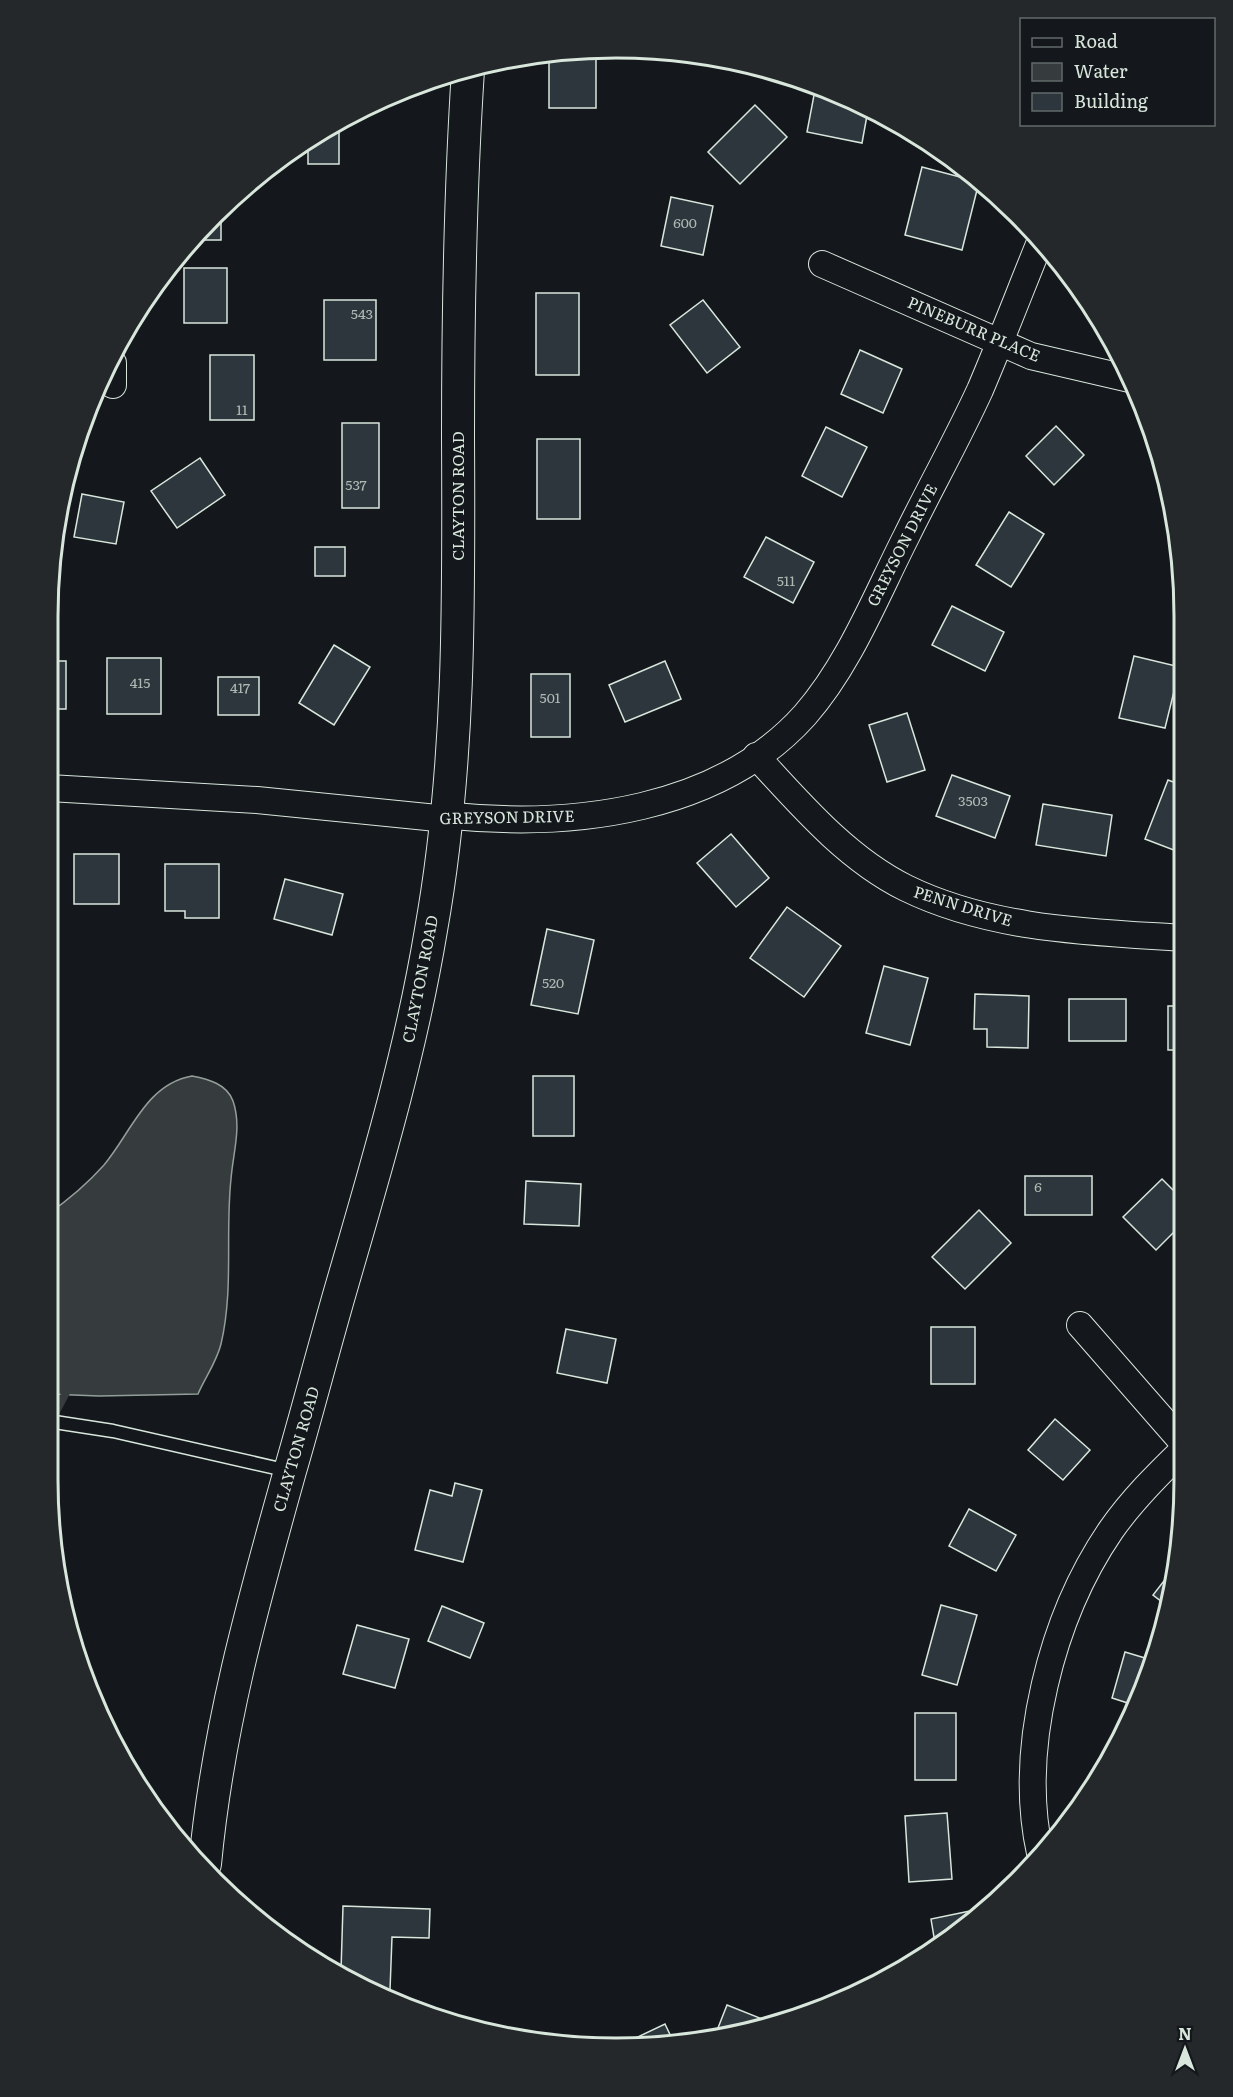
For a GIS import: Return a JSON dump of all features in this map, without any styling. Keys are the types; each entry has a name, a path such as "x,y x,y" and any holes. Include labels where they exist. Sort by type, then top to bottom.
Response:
{"street":[{"name":"CLAYTON ROAD","path":"206,1857 209,1821 233,1679 247,1621 390,1117 431,932 447,819 455,682 461,168 467,79"},
{"name":"GREYSON DRIVE","path":"58,789 257,800 447,819 453,816 521,820 624,812 664,801 733,771 756,756 805,716 852,644 979,391 1037,250"},
{"name":"PINEBURR PLACE","path":"822,264 1031,356 1120,377"},
{"name":"PENN DRIVE","path":"756,756 792,796 854,854 906,888 960,908 1021,924 1174,937"},
{"path":"1080,1325 1174,1435"},
{"path":"1039,1844 1034,1788 1036,1736 1044,1684 1061,1627 1084,1576 1111,1530 1146,1486 1174,1457"}],"lane":[{"path":"58,1423 113,1431 290,1471"}],"water":[{"path":"192,1076 222,1086 230,1095 236,1111 236,1140 229,1200 227,1302 217,1357 198,1394 58,1394 58,1207 78,1191 104,1165 151,1099 176,1081"}],"building":[{"path":"596,59 596,108 549,108 549,63"},
{"path":"814,95 867,118 862,143 807,132"},
{"path":"755,105 787,137 740,184 708,152"},
{"path":"339,132 339,164 308,164 308,152"},
{"path":"922,167 959,177 977,191 962,250 905,235"},
{"path":"671,197 713,206 703,255 661,246"},
{"path":"221,223 221,240 205,240"},
{"path":"184,268 227,268 227,323 184,323"},
{"path":"536,293 579,293 579,375 536,375"},
{"path":"324,300 376,300 376,360 324,360"},
{"path":"703,300 740,347 707,373 670,325"},
{"path":"860,350 902,369 883,413 841,394"},
{"path":"210,355 254,355 254,420 210,420"},
{"path":"342,423 379,423 379,508 342,508"},
{"path":"1056,426 1084,455 1054,485 1026,456"},
{"path":"826,427 867,447 842,497 802,476"},
{"path":"537,439 580,439 580,519 537,519"},
{"path":"200,458 225,495 177,528 151,491"},
{"path":"82,494 124,502 116,544 74,537"},
{"path":"1009,512 1044,534 1011,587 976,565"},
{"path":"766,537 814,562 793,603 744,577"},
{"path":"315,547 345,547 345,576 315,576"},
{"path":"952,606 1004,632 985,671 932,645"},
{"path":"334,645 370,667 334,725 299,703"},
{"path":"1134,656 1174,666 1174,691 1165,728 1119,718"},
{"path":"107,658 161,658 161,714 107,714"},
{"path":"58,661 66,661 66,709 58,709"},
{"path":"665,661 681,699 625,722 609,685"},
{"path":"531,674 570,674 570,737 531,737"},
{"path":"218,677 259,677 259,715 218,715"},
{"path":"907,713 925,770 887,782 869,725"},
{"path":"952,775 1010,796 995,838 936,816"},
{"path":"1168,780 1174,782 1174,850 1145,839"},
{"path":"1043,804 1112,815 1106,856 1036,845"},
{"path":"731,834 769,878 736,907 697,863"},
{"path":"74,854 119,854 119,904 74,904"},
{"path":"165,864 219,864 219,918 185,918 185,911 165,911"},
{"path":"285,879 343,894 332,935 274,919"},
{"path":"787,907 841,946 804,997 750,958"},
{"path":"547,929 594,940 578,1014 531,1005"},
{"path":"884,966 928,978 910,1045 866,1033"},
{"path":"975,994 1029,996 1028,1048 987,1047 987,1029 974,1029"},
{"path":"1069,999 1126,999 1126,1041 1069,1041"},
{"path":"1168,1006 1174,1006 1174,1050 1168,1050"},
{"path":"533,1076 574,1076 574,1136 533,1136"},
{"path":"1025,1176 1092,1176 1092,1215 1025,1215"},
{"path":"1162,1179 1174,1191 1174,1232 1156,1250 1123,1217"},
{"path":"526,1181 581,1184 579,1226 524,1224"},
{"path":"979,1210 1011,1243 965,1289 932,1257"},
{"path":"931,1327 975,1327 975,1384 931,1384"},
{"path":"566,1329 616,1339 607,1383 557,1373"},
{"path":"1055,1419 1090,1450 1063,1480 1028,1450"},
{"path":"455,1483 482,1490 463,1562 415,1550 430,1490 452,1496"},
{"path":"969,1509 1016,1535 996,1571 949,1546"},
{"path":"1166,1579 1161,1601 1153,1595"},
{"path":"941,1605 977,1615 957,1685 922,1675"},
{"path":"442,1606 484,1623 470,1658 428,1641"},
{"path":"357,1625 409,1639 395,1688 343,1674"},
{"path":"1125,1652 1146,1658 1128,1703 1112,1698"},
{"path":"915,1713 956,1713 956,1780 915,1780"},
{"path":"947,1813 952,1879 909,1882 905,1816"},
{"path":"343,1906 430,1909 429,1938 392,1937 390,1990 341,1966"},
{"path":"971,1911 934,1939 931,1919"},
{"path":"727,2005 762,2019 725,2028 717,2029"},
{"path":"665,2024 670,2036 653,2037 637,2037"}],"waterway":[{"path":"58,1408 70,1385"}]}
